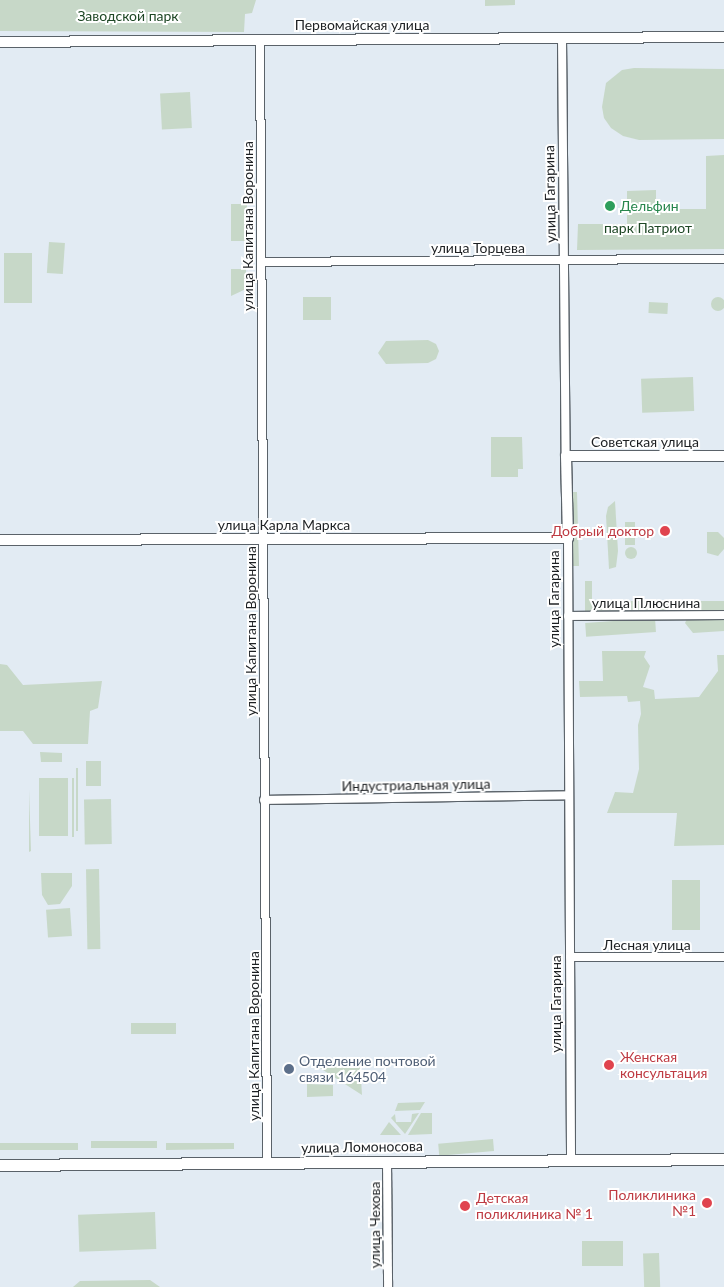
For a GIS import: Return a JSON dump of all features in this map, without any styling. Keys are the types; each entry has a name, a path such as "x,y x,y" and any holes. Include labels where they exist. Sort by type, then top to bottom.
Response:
{"main road":[{"name":"улица Ломоносова","path":"0,1166 724,1159"}],"street":[{"name":"Первомайская улица","path":"0,42 724,37"},
{"name":"улица Гагарина","path":"562,38 568,538 570,1160"},
{"name":"улица Капитана Воронина","path":"260,39 267,1163"},
{"name":"улица Торцева","path":"261,262 724,259"},
{"name":"Советская улица","path":"566,456 724,456"},
{"name":"улица Карла Маркса","path":"0,540 568,538"},
{"name":"улица Плюснина","path":"568,616 724,615"},
{"name":"Индустриальная улица","path":"264,800 569,795"},
{"name":"Лесная улица","path":"570,957 724,957"},
{"name":"улица Чехова","path":"387,1162 388,1287"}],"green space":[{"name":"Заводской парк","path":"0,0 256,0 252,13 245,14 244,32 0,31"},
{"path":"485,0 515,0 515,5 485,6"},
{"path":"634,68 724,69 724,139 639,140 623,136 611,128 604,118 602,107 606,83 622,70"},
{"path":"190,92 192,128 162,130 160,94"},
{"name":"парк Патриот","path":"724,155 724,249 577,250 578,224 627,224 627,191 656,190 656,209 706,209 706,156"},
{"path":"231,204 247,204 247,241 231,241"},
{"path":"49,242 65,243 63,274 47,273"},
{"path":"4,253 32,253 32,303 4,303"},
{"path":"231,269 246,269 246,289 231,296"},
{"path":"303,297 331,297 331,320 303,320"},
{"path":"718,297 723,299 725,304 723,309 718,311 713,309 711,304 713,299"},
{"path":"649,302 668,303 667,314 648,313"},
{"path":"428,340 436,344 439,351 436,359 428,363 386,364 378,353 386,341"},
{"path":"693,377 694,411 642,413 641,379"},
{"path":"491,437 522,437 523,469 518,469 518,477 491,477"},
{"path":"572,492 577,492 579,566 570,566"},
{"path":"615,501 618,551 616,567 609,569 606,516 608,507"},
{"path":"625,522 635,522 635,545 625,545"},
{"path":"707,532 718,532 724,538 724,549 718,556 707,553"},
{"path":"629,547 633,547 637,553 633,559 629,559 625,555 625,551"},
{"path":"585,581 592,581 592,601 668,601 668,610 585,611"},
{"path":"676,601 724,601 724,611 676,611"},
{"path":"688,617 724,617 724,631 693,633 685,623"},
{"path":"655,618 656,632 586,637 585,623"},
{"path":"602,651 646,651 644,657 650,666 643,687 654,690 655,699 699,697 718,671 717,655 724,655 724,845 674,846 677,813 607,813 615,792 633,793 639,769 638,725 641,714 640,701 628,702 627,696 580,697 579,681 603,681"},
{"path":"0,664 7,665 23,685 102,681 98,708 90,711 88,744 33,744 23,731 0,731"},
{"path":"40,752 62,753 62,762 41,762"},
{"path":"86,761 101,761 101,786 86,786"},
{"path":"76,768 78,768 78,831 76,831"},
{"path":"39,778 68,778 68,836 39,836"},
{"path":"72,778 74,778 74,837 72,837"},
{"path":"29,790 31,851 29,852"},
{"path":"84,799 111,799 112,844 85,844"},
{"path":"86,869 99,869 100,949 87,949"},
{"path":"41,873 72,873 72,886 60,904 48,905 42,895"},
{"path":"672,880 700,880 700,930 672,930"},
{"path":"70,908 72,936 48,938 46,910"},
{"path":"131,1023 176,1023 176,1034 131,1034"},
{"path":"309,1061 360,1061 362,1095"},
{"path":"307,1084 333,1085 333,1096 307,1097"},
{"path":"425,1102 420,1110 395,1111 398,1103"},
{"path":"419,1113 405,1134 391,1118 395,1114 396,1122 411,1122 412,1114"},
{"path":"421,1113 432,1113 432,1134 408,1135"},
{"path":"389,1122 401,1135 380,1135"},
{"path":"493,1139 494,1151 439,1156 438,1144"},
{"path":"91,1141 157,1141 157,1148 91,1148"},
{"path":"0,1143 78,1143 78,1150 0,1150"},
{"path":"166,1143 234,1143 234,1149 166,1150"},
{"path":"155,1212 156,1249 79,1252 78,1215"},
{"path":"582,1241 623,1241 623,1266 582,1266"},
{"path":"659,1253 660,1287 644,1287 643,1254"},
{"path":"150,1280 160,1287 73,1287 80,1281"}],"place":[{"name":"Дельфин","path":"610,206"},
{"name":"Добрый доктор","path":"665,531"},
{"name":"Женская консультация","path":"609,1065"},
{"name":"Отделение почтовой связи 164504","path":"289,1069"},
{"name":"Поликлиника №1","path":"707,1203"},
{"name":"Детская поликлиника № 1","path":"465,1206"}]}
